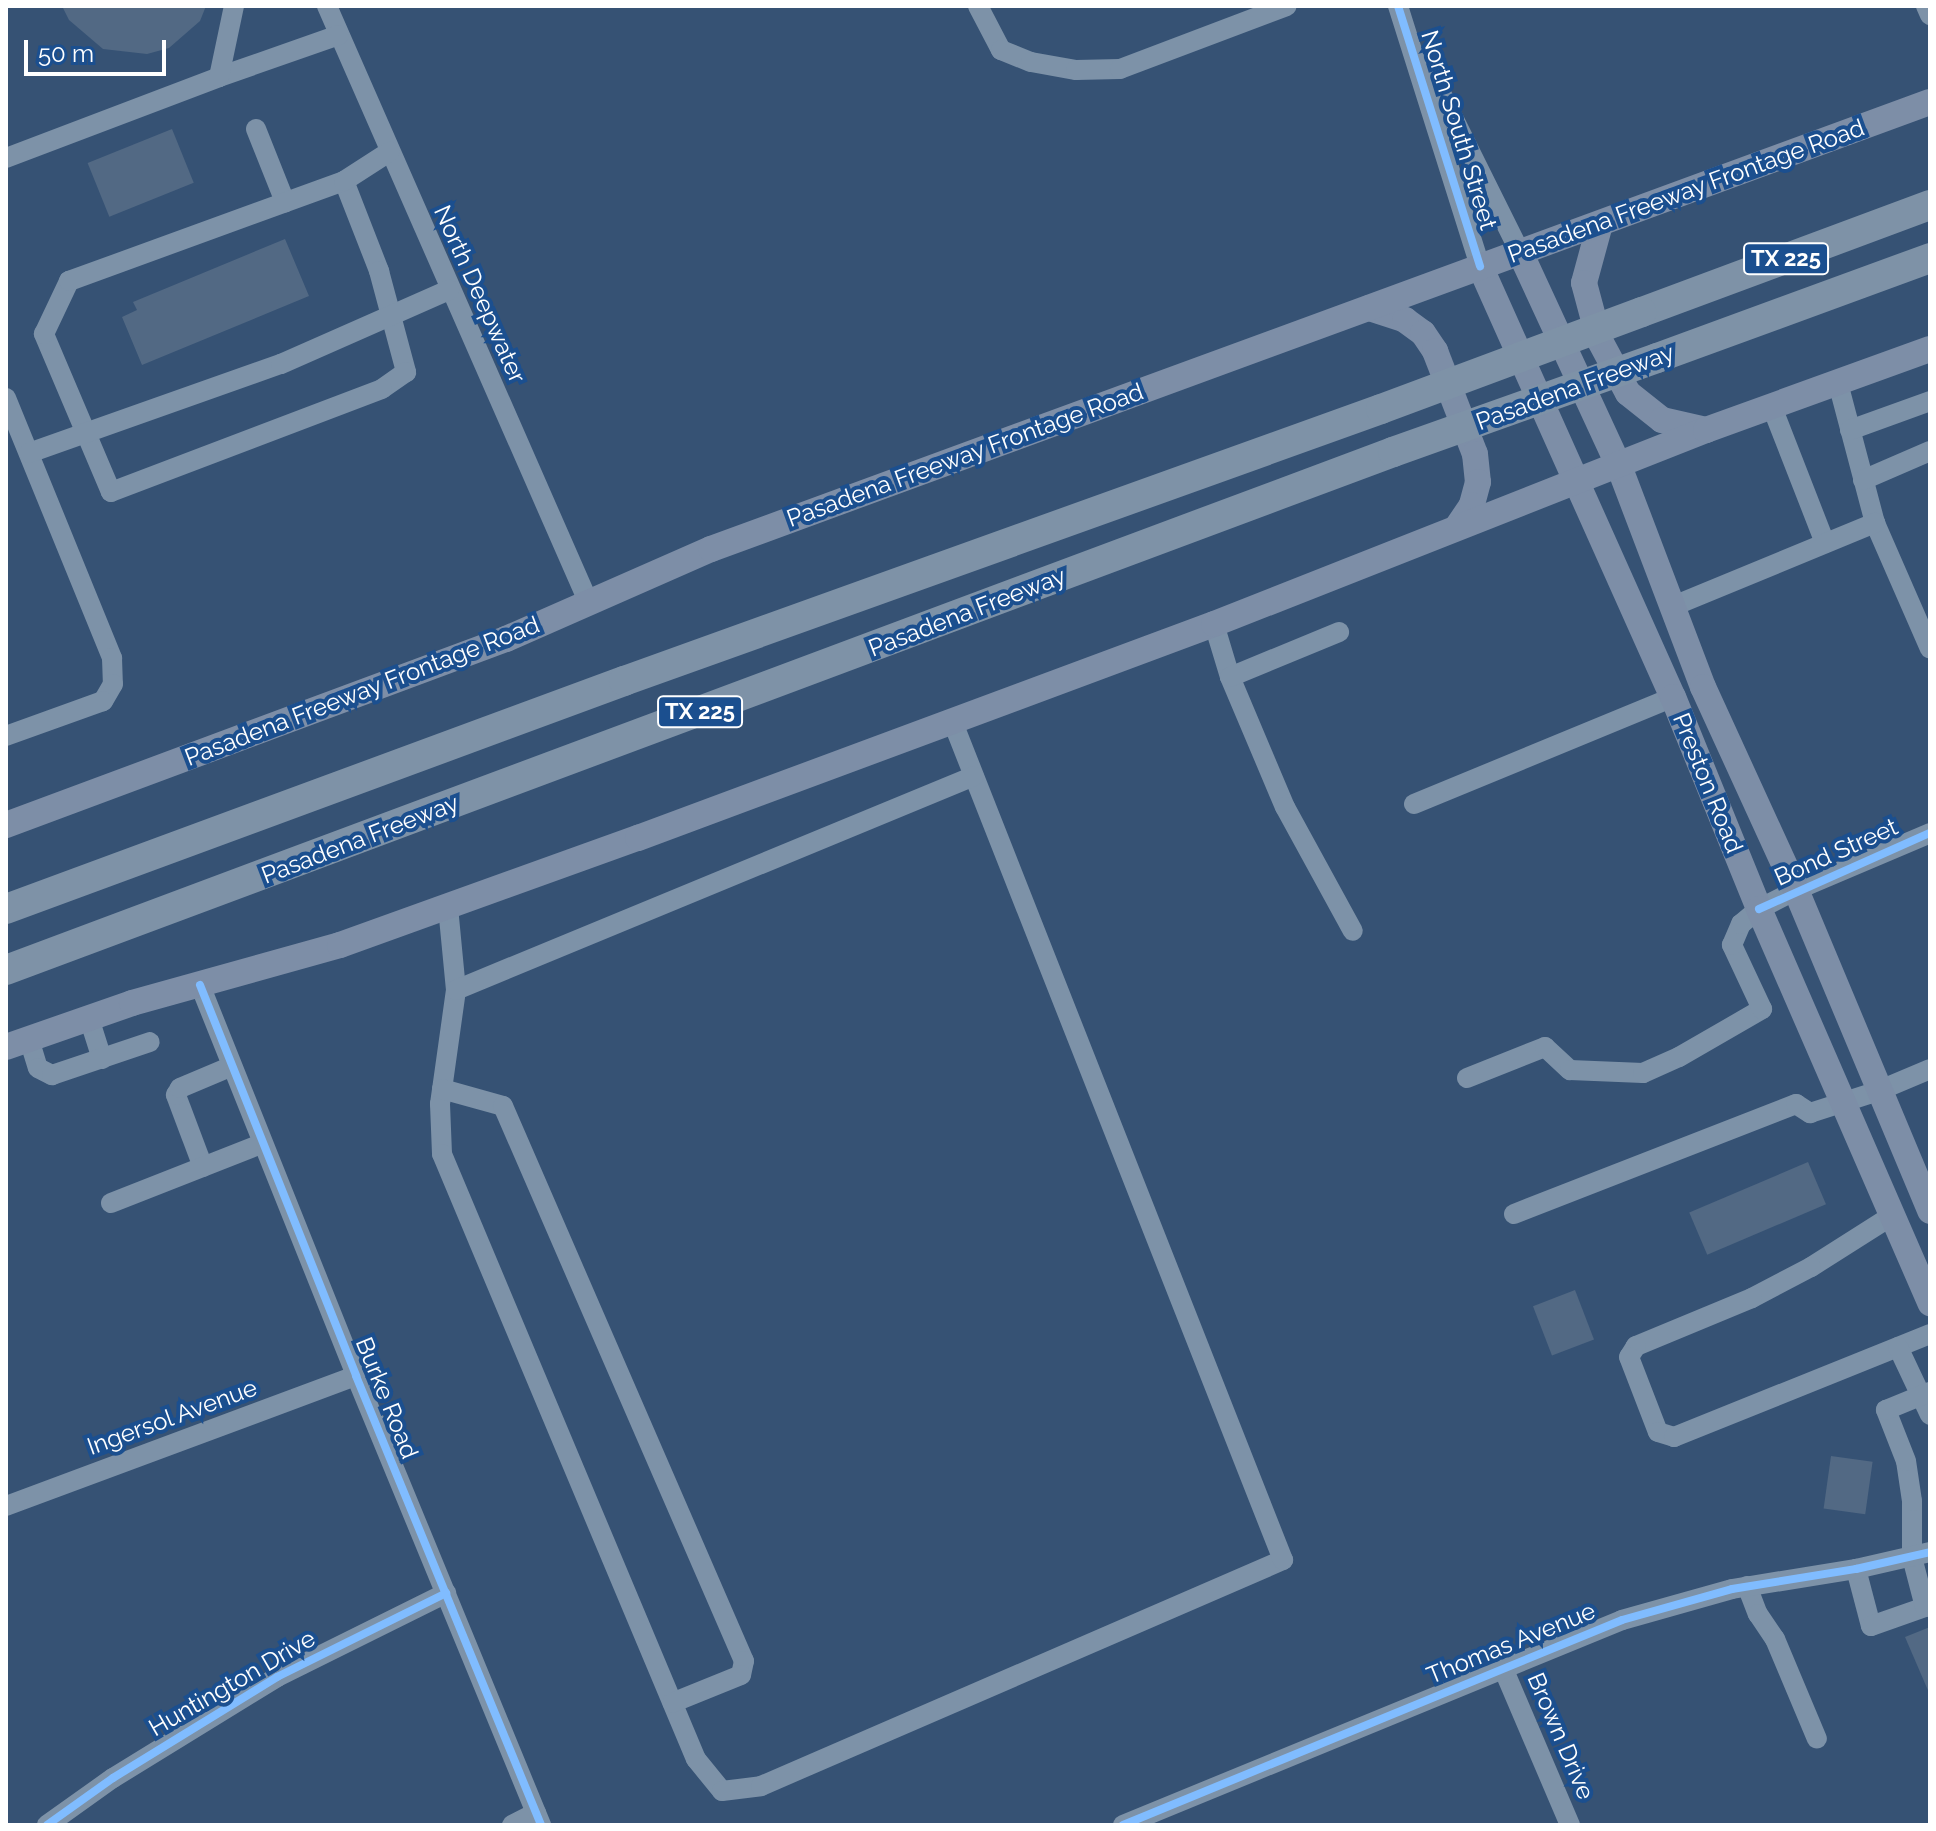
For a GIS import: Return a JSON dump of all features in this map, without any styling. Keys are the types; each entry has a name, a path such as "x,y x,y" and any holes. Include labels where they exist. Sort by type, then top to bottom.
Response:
{"highway":[{"name":"Pasadena Freeway","path":"6,909 653,670 1381,409 1930,205"},
{"name":"Pasadena Freeway","path":"6,970 1393,452 1930,258"}],"main road":[{"name":"Pasadena Freeway Frontage Road","path":"6,825 506,639 711,549 1930,102"},
{"path":"1600,224 1584,283 1599,339 1628,393 1662,420 1706,430"},
{"name":"Preston Road","path":"1520,252 1619,466 1703,687 1796,890 1930,1211"},
{"name":"Preston Road","path":"1480,266 1673,697 1759,909 1930,1303"},
{"path":"1369,308 1405,320 1423,333 1435,351 1475,454 1478,482 1472,505 1457,527"},
{"path":"17,1043 89,1018 326,950 448,907 1214,624 1457,527 1577,484 1706,430 1930,349"},
{"path":"1673,697 1703,687"}],"street":[{"path":"219,77 234,6"},
{"name":"North Deepwater","path":"327,6 588,601"},
{"path":"978,6 1001,50 1031,62 1076,70 1120,69 1287,6"},
{"path":"1926,6 1930,15"},
{"path":"1401,14 1520,252"},
{"name":"North South Street","path":"1401,14 1480,266"},
{"path":"6,158 339,35"},
{"path":"256,129 285,202"},
{"path":"344,181 379,271 406,372 382,389 111,492 44,334 69,281 344,181 389,152"},
{"path":"29,453 281,364 449,290"},
{"path":"1838,383 1875,523 1930,649"},
{"path":"6,736 103,701 113,684 112,658 7,401"},
{"path":"1850,430 1930,401"},
{"path":"1772,407 1825,543"},
{"path":"1863,480 1930,451"},
{"path":"1671,607 1875,523"},
{"path":"1214,624 1230,677 1285,807 1353,931"},
{"path":"1230,677 1339,632"},
{"path":"1414,804 1673,697"},
{"path":"448,907 456,990 442,1089 442,1154 696,1759 722,1791 761,1786 1283,1560 952,720"},
{"path":"456,990 974,776"},
{"name":"Bond Street","path":"1759,909 1930,833"},
{"path":"1467,1078 1545,1047 1570,1070 1643,1073 1679,1057 1762,1009 1732,945 1741,924 1759,909"},
{"name":"Burke Road","path":"200,985 356,1376 539,1819"},
{"path":"89,1018 102,1059"},
{"path":"17,1043 38,1068 52,1075 150,1042"},
{"path":"203,1167 176,1095 180,1088 232,1066"},
{"path":"1514,1214 1796,1104 1810,1113 1878,1091 1930,1069"},
{"path":"442,1089 503,1106 744,1661 741,1675 672,1703"},
{"path":"111,1203 263,1143"},
{"path":"1893,1215 1811,1267 1752,1298 1636,1346 1629,1357 1658,1432 1674,1437 1930,1334"},
{"path":"1856,1569 1871,1626 1927,1606 1921,1524 1906,1461 1886,1410 1927,1401 1898,1347"},
{"name":"Ingersol Avenue","path":"6,1506 356,1376"},
{"name":"Thomas Avenue","path":"1123,1825 1636,1615 1747,1586 1921,1555"},
{"path":"1747,1586 1758,1614 1775,1639 1817,1739"},
{"name":"Huntington Drive","path":"47,1825 113,1778 251,1692 354,1636 446,1593"},
{"name":"Brown Drive","path":"1503,1668 1570,1825"},
{"path":"512,1825 539,1819"}],"building":[{"path":"62,6 206,6 200,21 169,48 147,54 103,49 69,20"},
{"path":"172,129 194,183 109,217 88,163"},
{"path":"285,239 309,296 142,365 122,317 137,310 133,302"},
{"path":"1808,1162 1826,1204 1707,1255 1689,1212"},
{"path":"1575,1290 1594,1339 1552,1356 1533,1306"},
{"path":"1831,1456 1873,1462 1865,1514 1824,1508"},
{"path":"1930,1627 1930,1695 1905,1637"}],"cycle path":[{"path":"1398,6 1480,266"},
{"path":"1759,909 1930,833"},
{"path":"200,985 356,1376 541,1825"},
{"path":"1123,1825 1622,1620 1732,1589 1856,1569 1930,1552"},
{"path":"47,1825 113,1778 277,1677 446,1593"}]}
